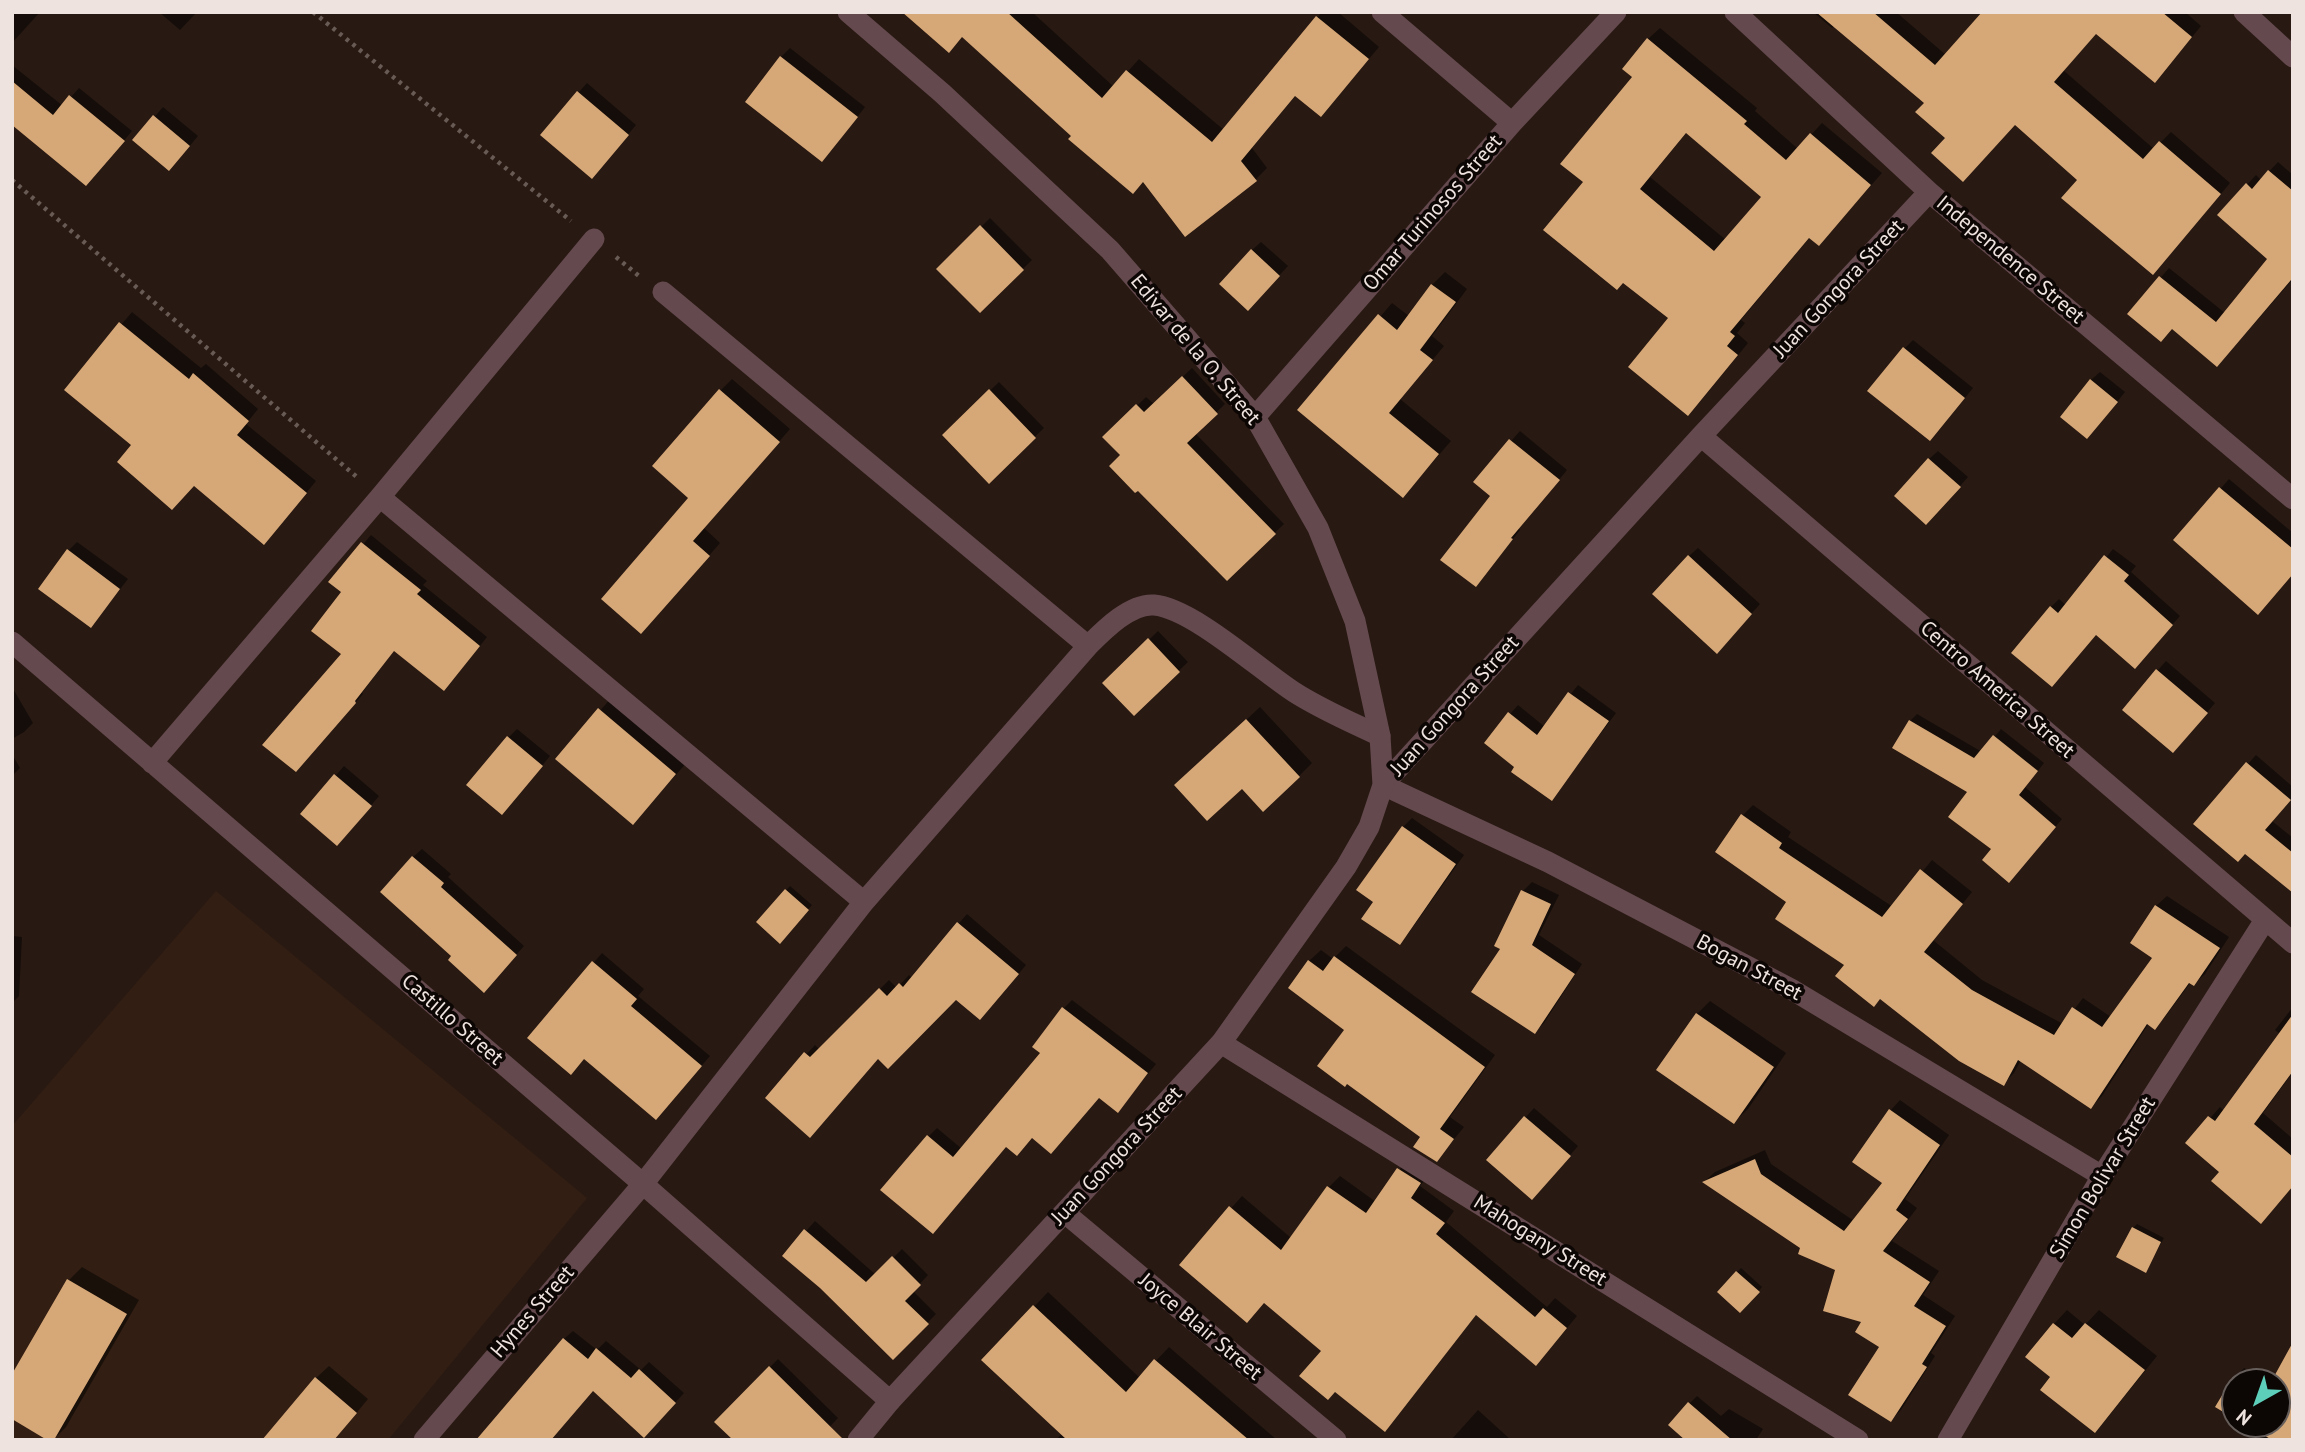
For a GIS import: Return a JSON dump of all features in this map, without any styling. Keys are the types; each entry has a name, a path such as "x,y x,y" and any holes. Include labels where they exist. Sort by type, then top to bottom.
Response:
{"street":[{"name":"Edivar de la O. Street","path":"848,12 942,93 1110,250 1255,416 1323,540 1355,621 1380,736 1382,785"},
{"path":"1382,12 1512,123"},
{"name":"Omar Turinosos Street","path":"1255,416 1512,123 1616,12"},
{"name":"Independence Street","path":"1735,12 1930,192 2293,499"},
{"path":"2244,12 2293,57"},
{"name":"Juan Gongora Street","path":"858,1440 890,1401 1221,1042 1346,867 1369,827 1382,785 1930,192"},
{"path":"152,763 380,497 594,239"},
{"path":"663,292 1088,646"},
{"name":"Centro America Street","path":"1702,436 2293,943"},
{"path":"380,497 864,902"},
{"name":"Hynes Street","path":"424,1440 643,1184 864,902 1088,646 1118,617 1152,604 1175,611 1318,707 1380,736"},
{"name":"Castillo Street","path":"12,642 643,1184 890,1401"},
{"name":"Bogan Street","path":"1382,785 1548,862 1791,989 2102,1175"},
{"name":"Simon Bolivar Street","path":"1948,1440 2102,1175 2265,920"},
{"name":"Mahogany Street","path":"1221,1042 1858,1440"},
{"name":"Joyce Blair Street","path":"1065,1213 1336,1440"}],"path":[{"path":"313,12 663,292"},
{"path":"12,180 380,497"}],"shaded area":[{"path":"216,891 587,1198 388,1440 12,1440 12,1126"}],"building":[{"path":"902,12 1007,12 1102,98 1126,70 1212,142 1316,16 1369,59 1321,117 1295,96 1241,161 1257,181 1185,237 1143,182 1133,194 1068,139 1071,136 962,37 949,53"},
{"path":"1816,12 1873,12 1935,65 1982,12 2162,12 2192,37 2155,83 2096,34 2054,82 2143,159 2159,141 2221,194 2153,275 2061,198 2077,180 2015,125 1963,182 1931,153 1945,138 1915,112 1924,103"},
{"path":"1647,38 1747,121 1744,124 1786,160 1810,133 1871,185 1819,246 1809,238 1730,332 1735,336 1727,346 1738,355 1688,416 1628,367 1668,318 1623,283 1617,290 1543,230 1583,182 1560,164 1632,77 1622,69","holes":["1686,133 1761,197 1714,251 1640,189"]},
{"path":"780,56 858,117 822,162 745,102"},
{"path":"12,81 53,115 69,95 125,141 86,186 12,125"},
{"path":"577,91 629,135 592,179 540,135"},
{"path":"153,115 190,146 169,171 132,140"},
{"path":"2268,170 2293,191 2293,281 2291,280 2217,367 2172,329 2161,342 2127,314 2159,276 2216,322 2267,259 2217,215 2246,183 2252,189"},
{"path":"980,225 1024,270 980,313 936,269"},
{"path":"1251,249 1280,276 1248,311 1219,284"},
{"path":"1431,284 1456,302 1420,350 1433,360 1389,413 1439,454 1403,498 1297,410 1378,314 1397,330"},
{"path":"119,322 189,379 193,373 249,421 237,435 307,493 264,545 194,486 172,510 117,462 131,445 64,390"},
{"path":"1903,347 1965,398 1930,441 1867,391"},
{"path":"1182,376 1218,414 1187,443 1276,534 1227,581 1138,491 1135,493 1109,466 1120,455 1102,437 1136,404 1144,412"},
{"path":"2090,379 2118,402 2087,439 2060,417"},
{"path":"719,389 780,442 693,541 710,556 641,634 601,599 688,498 652,466"},
{"path":"989,389 1036,438 989,484 942,435"},
{"path":"1509,439 1560,480 1511,538 1513,539 1476,587 1440,560 1490,496 1473,482"},
{"path":"1928,458 1961,487 1926,525 1894,496"},
{"path":"2219,487 2293,549 2293,574 2258,615 2173,540"},
{"path":"361,542 421,590 417,594 480,646 444,691 394,651 356,703 296,772 262,745 341,654 311,631 341,592 328,582"},
{"path":"67,549 120,589 91,628 38,589"},
{"path":"1688,555 1752,614 1717,654 1652,594"},
{"path":"2104,555 2129,575 2124,581 2173,625 2135,669 2096,635 2052,687 2011,653 2050,606 2058,613"},
{"path":"1148,638 1180,672 1134,716 1102,683"},
{"path":"2156,669 2208,713 2173,753 2122,710"},
{"path":"1568,692 1609,721 1552,801 1511,772 1514,767 1484,743 1508,712 1537,735"},
{"path":"598,708 676,774 633,825 555,759"},
{"path":"1246,719 1300,777 1263,812 1242,789 1207,821 1174,785"},
{"path":"1909,720 1974,758 1993,735 2038,771 2019,795 2056,827 2009,883 1982,860 1991,849 1948,817 1967,792 1892,748"},
{"path":"507,736 543,766 502,815 466,785"},
{"path":"2246,762 2291,800 2265,830 2293,853 2293,893 2245,854 2238,862 2193,824"},
{"path":"334,774 372,806 337,846 300,814"},
{"path":"1741,814 1782,843 1779,848 1882,917 1920,869 1963,904 1924,952 1972,990 2054,1035 2072,1007 2102,1027 2152,958 2130,943 2155,905 2220,948 2194,986 2189,983 2155,1030 2147,1024 2091,1109 2018,1060 2004,1086 1959,1061 1880,999 1874,1007 1835,976 1844,965 1775,919 1786,902 1715,852"},
{"path":"1402,826 1456,864 1400,945 1361,919 1373,902 1356,890"},
{"path":"412,856 444,883 441,887 517,955 484,993 448,960 451,956 380,892"},
{"path":"785,889 809,910 780,944 756,922"},
{"path":"1521,890 1551,904 1532,945 1575,974 1535,1034 1471,992 1500,949 1494,946"},
{"path":"957,922 1019,974 980,1020 956,1000 888,1069 878,1059 810,1138 765,1098 804,1052 810,1057 879,988 887,996 899,983 903,987"},
{"path":"1334,956 1485,1067 1440,1129 1454,1139 1437,1162 1413,1147 1420,1137 1347,1084 1345,1087 1317,1066 1344,1030 1288,988 1308,960 1323,971"},
{"path":"592,961 637,999 631,1006 702,1066 656,1120 584,1059 571,1075 527,1038"},
{"path":"1062,1007 1148,1073 1118,1113 1099,1098 1051,1154 1032,1138 1017,1156 1006,1147 933,1234 880,1190 927,1135 953,1157 1040,1053 1032,1047"},
{"path":"1696,1013 1774,1067 1734,1124 1656,1070"},
{"path":"2293,1014 2293,1071 2254,1124 2293,1157 2293,1186 2261,1224 2211,1181 2219,1172 2185,1143 2208,1116 2215,1121"},
{"path":"1889,1109 1940,1145 1896,1210 1908,1219 1883,1251 1930,1282 1914,1306 1946,1326 1922,1364 1927,1367 1891,1422 1848,1395 1879,1347 1855,1332 1861,1322 1823,1311 1835,1270 1798,1254 1800,1248 1702,1182 1755,1159 1761,1174 1844,1231 1882,1183 1852,1162"},
{"path":"1524,1116 1571,1156 1532,1200 1486,1160"},
{"path":"1397,1168 1421,1183 1411,1198 1445,1223 1436,1234 1535,1317 1543,1308 1567,1328 1536,1366 1476,1315 1385,1432 1335,1392 1328,1400 1299,1376 1321,1351 1264,1303 1247,1323 1179,1265 1229,1206 1281,1250 1327,1186 1366,1213"},
{"path":"2132,1227 2161,1242 2146,1273 2116,1257"},
{"path":"804,1229 866,1282 892,1256 921,1285 905,1301 929,1324 893,1360 820,1288 782,1256"},
{"path":"1736,1271 1760,1292 1740,1313 1717,1292"},
{"path":"67,1279 127,1314 54,1440 47,1440 12,1419 12,1374"},
{"path":"1033,1305 1126,1392 1154,1359 1249,1440 1067,1440 981,1360"},
{"path":"2053,1323 2072,1338 2085,1323 2145,1370 2095,1433 2040,1390 2050,1377 2025,1357"},
{"path":"563,1338 588,1359 596,1348 631,1378 639,1369 676,1403 644,1438 593,1391 551,1440 476,1440"},
{"path":"2293,1342 2293,1440 2269,1438 2291,1438 2291,1368 2279,1368"},
{"path":"769,1366 844,1440 733,1440 714,1422"},
{"path":"315,1377 357,1413 334,1440 262,1440"},
{"path":"2221,1397 2221,1411 2215,1407"},
{"path":"1688,1402 1732,1440 1685,1440 1668,1425"}]}
